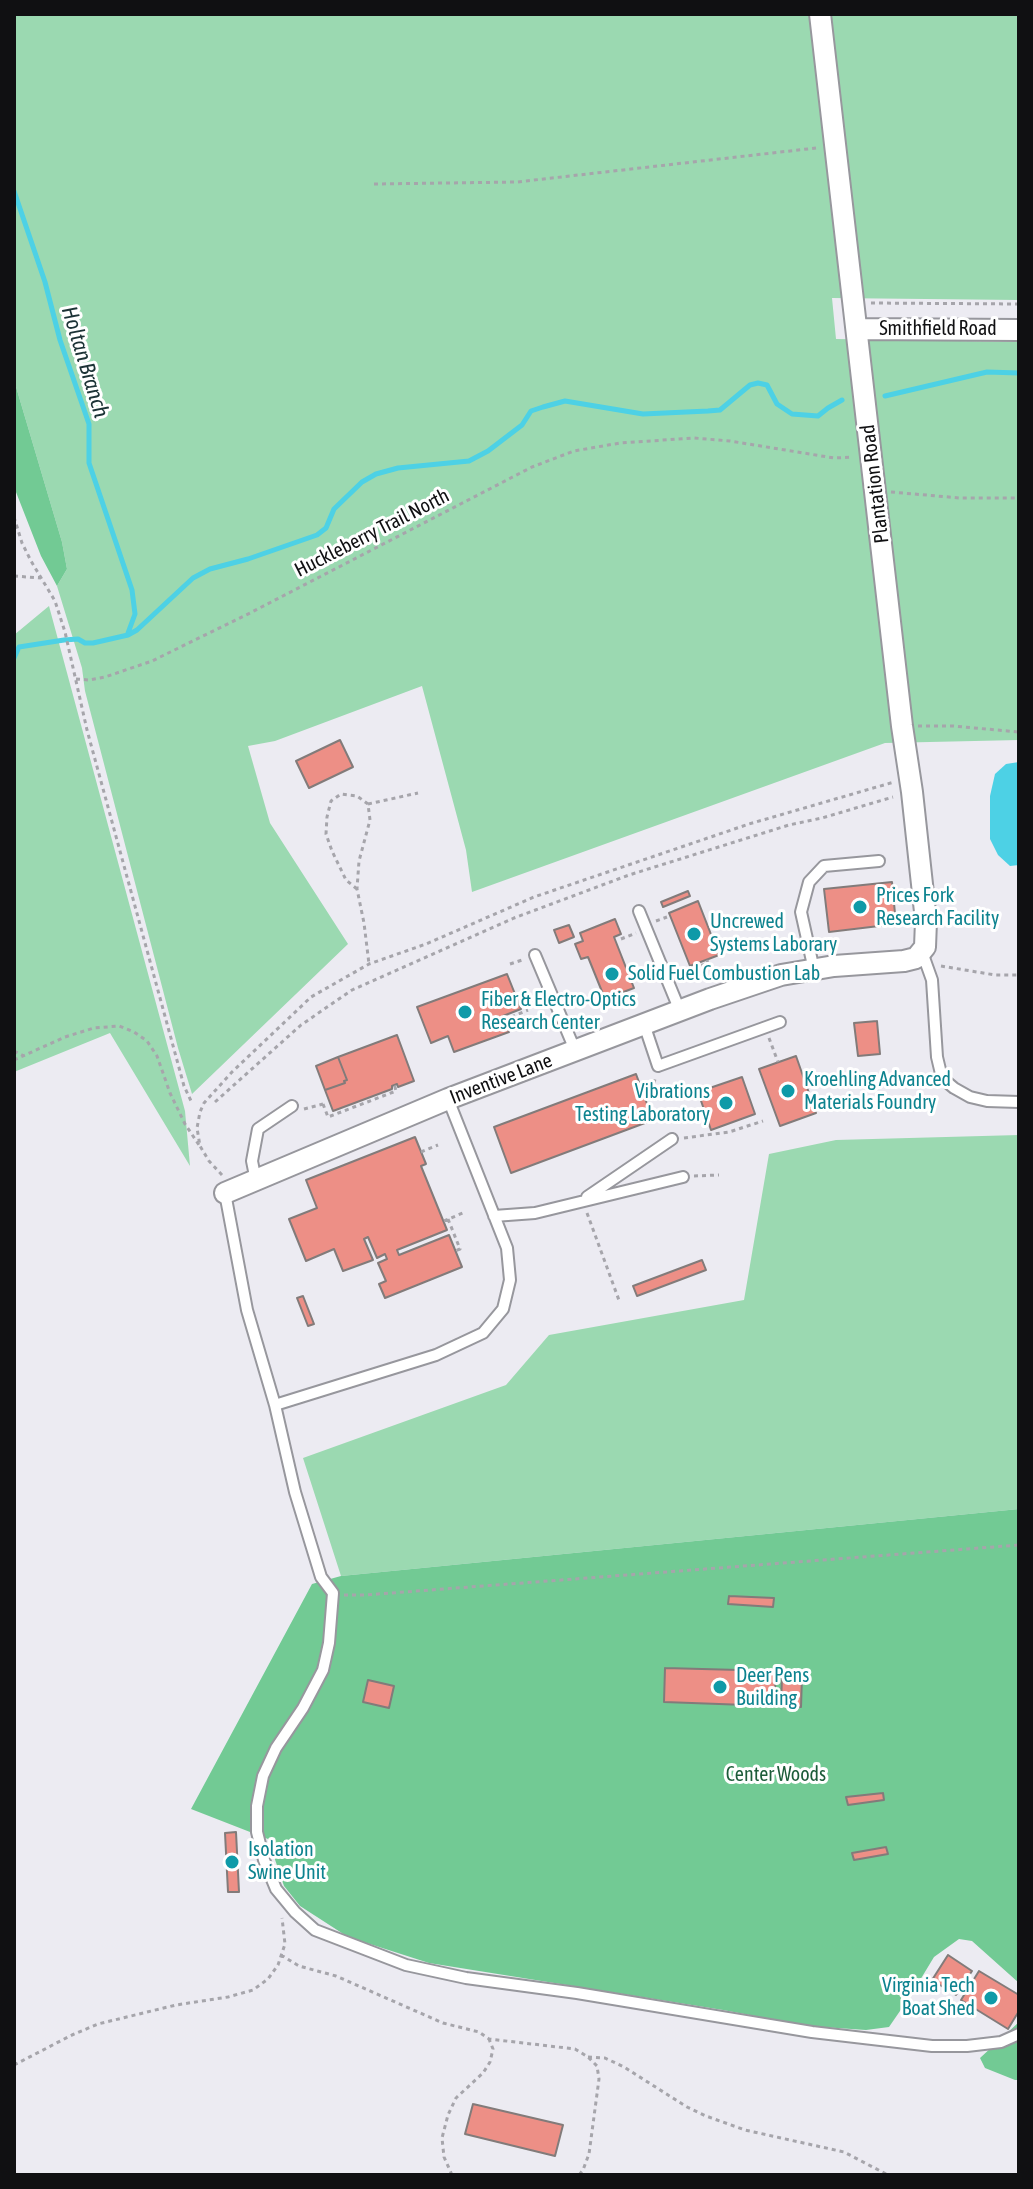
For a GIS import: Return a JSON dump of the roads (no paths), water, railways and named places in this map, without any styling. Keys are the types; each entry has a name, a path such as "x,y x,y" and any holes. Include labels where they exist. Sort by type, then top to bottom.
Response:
{"street":[{"name":"Plantation Road","path":"820,14 926,921 926,940 922,952"},
{"name":"Smithfield Road","path":"857,329 1019,330"},
{"name":"Inventive Lane","path":"225,1193 448,1099 781,975 834,966 904,961 916,958 922,952"}],"lane":[{"path":"814,970 801,912 809,882 824,866 879,861"},
{"path":"639,911 680,1011"},
{"path":"922,952 932,980 937,1057 942,1078 970,1097 1019,1102"},
{"path":"535,955 575,1050"},
{"path":"644,1024 658,1066 780,1022"},
{"path":"275,1405 436,1355 483,1333 503,1309 510,1280 507,1248 448,1099"},
{"path":"256,1181 252,1161 258,1129 292,1106"},
{"path":"583,1201 672,1139"},
{"path":"494,1216 535,1213 683,1177"},
{"path":"225,1193 247,1310 275,1405 295,1492 321,1577 333,1593 329,1643 323,1670 303,1708 276,1748 263,1776 257,1806 257,1832 264,1860 276,1889 295,1912 315,1930 406,1965 466,1978 812,2032 952,2046 1001,2042 1019,2034"}],"water":[{"path":"1019,762 1019,865 1010,866 998,855 990,839 990,796 995,774 1006,764"}],"waterway":[{"name":"Holtan Branch","path":"14,191 89,424 89,463 132,590 135,614 128,633"},
{"path":"885,396 987,372 1019,373"},
{"path":"14,658 19,647 78,639 93,643 128,635 193,578 210,569 317,535 326,528 334,509 362,482 376,474 398,468 469,461 488,451 522,425 531,411 543,407 565,401 643,414 720,410 750,385 758,383 767,385 777,404 792,414 818,416 842,400"}],"place":[{"name":"Prices Fork Research Facility","path":"860,907"},
{"name":"Uncrewed Systems Laborary","path":"694,934"},
{"name":"Solid Fuel Combustion Lab","path":"612,974"},
{"name":"Fiber & Electro-Optics Research Center","path":"465,1012"},
{"name":"Kroehling Advanced Materials Foundry","path":"788,1091"},
{"name":"Vibrations Testing Laboratory","path":"726,1103"},
{"name":"Deer Pens Building","path":"720,1687"},
{"name":"Isolation Swine Unit","path":"232,1862"},
{"name":"Virginia Tech Boat Shed","path":"991,1998"}],"park label":[{"name":"Center Woods","path":"776,1775"}]}
